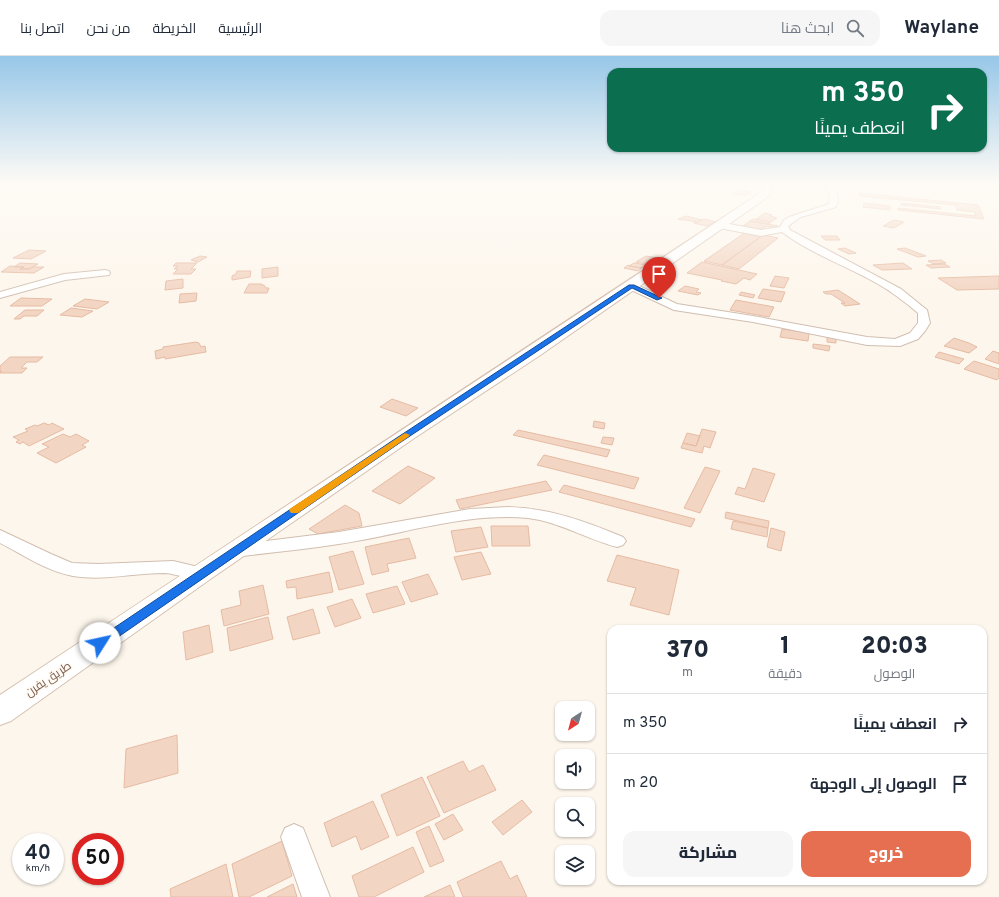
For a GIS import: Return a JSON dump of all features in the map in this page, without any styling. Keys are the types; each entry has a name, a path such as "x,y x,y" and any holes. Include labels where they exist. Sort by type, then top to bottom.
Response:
{"main road":[{"name":"طريق يفرن","path":"0,712 200,574 632,286 720,225"}],"street":[{"path":"632,286 674,307 753,319 859,340 896,343 914,336 921,329 924,323 922,312 898,291 792,235 784,226 785,224"},
{"path":"720,225 761,233 786,229"},
{"path":"0,295 64,277 105,272"},
{"path":"233,552 308,544 453,518 502,512 528,513 548,516 616,541"},
{"path":"0,536 22,546 44,560 72,569 122,571 148,568 174,568 200,574"},
{"path":"294,837 316,897"}],"building":[{"path":"745,224 768,224 778,226 775,228 766,226 759,231 740,228"},
{"path":"886,224 900,224 894,228 883,226"},
{"path":"746,232 763,235 722,265 704,261"},
{"path":"763,235 778,238 739,269 722,265"},
{"path":"821,236 837,236 840,240 825,240"},
{"path":"845,248 856,253 849,254 838,249"},
{"path":"905,248 926,256 918,257 897,249"},
{"path":"29,250 46,251 31,259 13,258"},
{"path":"200,256 207,257 198,262 191,260"},
{"path":"646,256 657,258 647,264 636,262"},
{"path":"941,260 946,263 934,264 928,261"},
{"path":"702,262 757,274 750,280 744,278 736,284 687,273"},
{"path":"20,263 38,264 29,269 20,269 24,267 14,267"},
{"path":"176,263 197,263 191,269 196,269 191,274 173,274 178,269 174,269 178,266 173,266"},
{"path":"634,263 646,265 642,268 629,266"},
{"path":"903,263 912,269 882,270 873,265"},
{"path":"944,264 950,267 931,268 926,265"},
{"path":"628,265 642,268 638,271 624,268"},
{"path":"10,266 24,267 20,269 44,267 34,273 1,272"},
{"path":"278,267 278,276 262,278 262,269"},
{"path":"237,271 251,271 250,277 232,280 232,276 236,274"},
{"path":"775,276 789,278 784,288 770,286"},
{"path":"999,276 999,289 957,290 938,278"},
{"path":"183,279 183,288 165,290 166,281"},
{"path":"249,284 262,284 261,285 264,285 266,288 269,288 267,293 244,293"},
{"path":"685,286 699,289 696,292 701,293 698,295 678,291"},
{"path":"763,289 785,292 781,302 758,298"},
{"path":"838,290 860,304 845,306 841,303 845,303 831,294 826,294 823,292"},
{"path":"741,292 755,295 753,298 739,295"},
{"path":"197,293 196,301 179,303 180,294"},
{"path":"21,298 52,299 42,306 10,306"},
{"path":"85,299 109,302 97,309 73,306"},
{"path":"736,300 774,307 769,317 730,310"},
{"path":"71,308 93,311 82,317 60,315"},
{"path":"25,310 44,310 37,316 24,316 20,319 14,319"},
{"path":"782,329 809,333 808,341 780,337"},
{"path":"827,337 836,338 836,343 827,342"},
{"path":"954,338 977,347 969,353 944,346"},
{"path":"196,342 199,343 201,347 205,346 206,352 165,359 165,357 156,359 155,351 163,349 163,347"},
{"path":"813,344 830,346 829,351 813,348"},
{"path":"993,351 999,353 999,364 985,359"},
{"path":"939,352 964,359 959,364 935,357"},
{"path":"10,357 43,357 37,362 27,362 21,368 27,368 22,373 0,373 2,371 0,372 0,366"},
{"path":"974,361 999,369 999,378 997,380 964,369"},
{"path":"392,399 418,408 406,416 380,407"},
{"path":"594,421 605,423 604,429 593,427"},
{"path":"44,423 49,425 52,423 64,429 29,446 23,442 20,444 16,442 19,440 13,437 28,431 25,429"},
{"path":"702,429 716,432 710,448 704,446 702,453 681,448 683,443 696,446"},
{"path":"518,430 610,450 607,457 513,435"},
{"path":"687,433 700,436 696,446 683,443"},
{"path":"63,434 70,437 76,434 89,441 82,445 86,447 56,463 37,453 49,447 42,444"},
{"path":"603,437 614,438 612,445 601,443"},
{"path":"544,455 639,478 634,489 537,465"},
{"path":"408,466 435,478 400,504 372,491"},
{"path":"705,467 720,471 700,513 684,508"},
{"path":"753,468 775,474 764,502 735,494 738,487 745,489"},
{"path":"546,481 552,490 460,509 456,500"},
{"path":"564,485 695,519 691,527 559,492"},
{"path":"345,505 359,513 362,526 318,534 309,529"},
{"path":"726,512 769,521 768,528 725,518"},
{"path":"733,521 768,528 767,537 731,529"},
{"path":"491,526 528,526 530,546 492,546"},
{"path":"481,527 488,547 456,552 451,531"},
{"path":"771,528 785,532 781,551 767,547"},
{"path":"409,538 416,558 387,564 389,571 372,575 365,547"},
{"path":"353,551 364,584 339,590 329,557"},
{"path":"481,552 491,574 462,580 454,557"},
{"path":"617,555 679,570 669,615 630,605 636,588 607,581"},
{"path":"329,572 333,592 297,599 296,587 287,588 286,581"},
{"path":"428,574 438,594 411,602 402,582"},
{"path":"263,585 269,614 224,626 221,610 241,605 239,591"},
{"path":"397,586 405,604 373,613 366,594"},
{"path":"352,599 361,618 335,627 327,607"},
{"path":"313,609 320,633 293,640 287,617"},
{"path":"268,617 273,639 230,651 227,628"},
{"path":"209,625 213,652 186,660 183,632"},
{"path":"177,735 178,773 124,788 126,749"},
{"path":"463,761 469,772 483,765 496,790 444,813 427,777"},
{"path":"422,777 440,816 397,836 381,795"},
{"path":"522,800 532,812 503,835 492,822"},
{"path":"373,801 389,837 361,850 356,836 332,847 324,823"},
{"path":"453,814 463,830 444,840 435,824"},
{"path":"429,826 444,861 430,867 416,832"},
{"path":"282,841 292,876 249,897 239,897 232,864"},
{"path":"413,847 424,872 374,897 359,897 352,876"},
{"path":"501,861 510,879 517,875 527,897 463,897 457,882"},
{"path":"226,864 233,897 171,897 170,889"},
{"path":"293,884 297,897 267,897"},
{"path":"450,885 455,897 424,897"}],"slow traffic":[{"path":"294,510 405,435"}],"route":[{"path":"100,643 395,442 632,286 659,298"}]}
